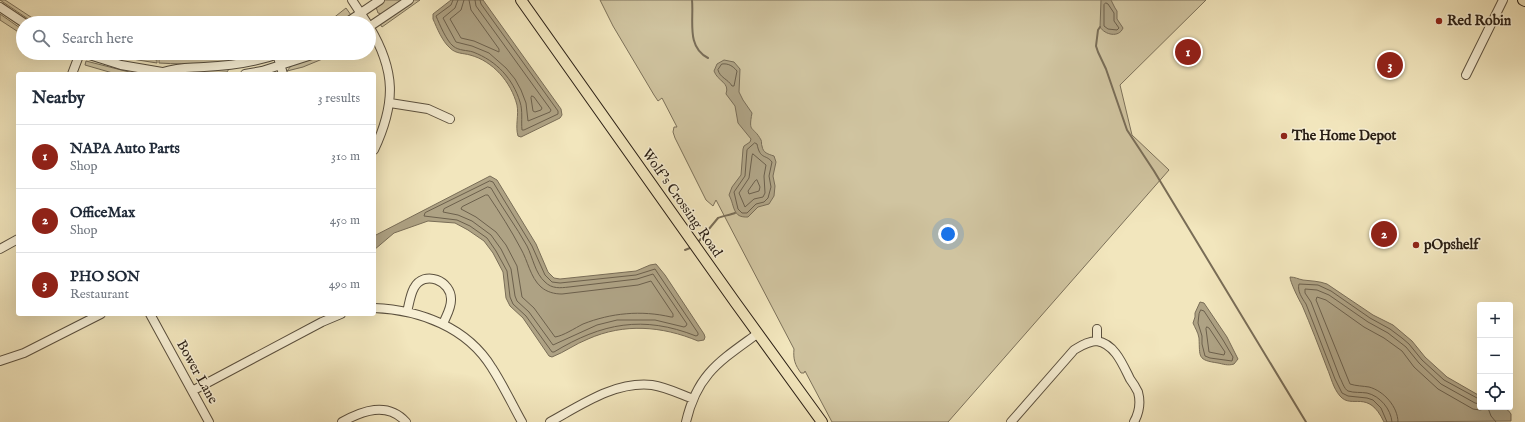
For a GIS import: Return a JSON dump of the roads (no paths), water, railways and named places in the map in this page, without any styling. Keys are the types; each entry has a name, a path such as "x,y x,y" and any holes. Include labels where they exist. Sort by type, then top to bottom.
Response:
{"main road":[{"name":"Wolf's Crossing Road","path":"521,0 757,334 822,422"}],"street":[{"path":"352,0 363,16"},
{"path":"356,16 380,0"},
{"path":"376,21 409,0"},
{"path":"1466,75 1503,0"},
{"path":"0,7 16,18"},
{"path":"376,39 384,54 390,79 390,103 384,129 376,146"},
{"path":"73,72 77,60"},
{"path":"105,60 121,65 160,72"},
{"path":"168,72 178,67 204,67 259,60 262,72"},
{"path":"280,60 282,70"},
{"path":"269,72 282,70 303,60"},
{"path":"390,103 428,109 450,119"},
{"path":"0,249 16,240"},
{"path":"407,312 414,287 420,281 429,278 438,279 445,285 452,299 443,324"},
{"path":"376,308 407,312 424,316 457,332 476,348 492,367 522,422"},
{"path":"0,361 24,353 97,316"},
{"name":"Bower Lane","path":"151,316 209,422"},
{"path":"192,391 322,322 336,316"},
{"path":"1097,329 1097,342"},
{"path":"686,422 693,399 701,382 712,368 757,334"},
{"path":"1011,422 1074,350 1084,343 1097,342 1108,346 1117,355 1138,392 1138,416 1134,422"},
{"path":"550,422 599,396 622,387 652,385 662,387 693,399"},
{"path":"342,422 357,414 372,409 389,412 406,422"}],"water":[{"path":"451,0 483,0 561,109 562,115 560,118 521,137 518,136 517,105 506,81 486,62 470,55 452,50 447,45 438,30 433,19 433,14"},
{"path":"1101,0 1111,0 1117,11 1117,19 1123,28 1118,33 1112,34 1105,32 1100,27"},
{"path":"724,60 734,62 740,69 739,92 752,113 751,127 761,140 763,150 774,156 776,162 773,176 775,186 774,196 769,204 758,207 748,217 739,216 729,195 732,187 741,175 744,146 750,142 751,139 738,123 735,106 726,94 727,90 725,84 718,78 714,71 717,64"},
{"path":"490,176 497,180 536,244 548,272 554,278 560,279 636,271 656,264 665,275 705,337 704,340 698,341 671,332 643,328 615,330 583,341 552,357 549,356 523,318 510,306 506,298 503,272 493,253 484,241 455,223 428,221 394,233 376,248 376,235"},
{"path":"1290,277 1327,284 1373,315 1393,325 1412,341 1425,357 1447,377 1477,394 1477,410 1507,410 1511,414 1511,421 1384,422 1372,406 1366,403 1345,400 1340,396 1334,386 1312,329"},
{"path":"1200,302 1204,303 1227,337 1238,359 1234,364 1228,365 1211,362 1203,359 1201,356 1199,350 1199,336 1193,323 1195,313"}],"waterway":[{"path":"692,0 692,32 694,40 696,47 708,58"},
{"path":"1100,27 1098,30 1096,46 1106,69 1127,130 1154,171 1306,422"},
{"path":"699,241 718,218 735,213"},
{"path":"685,250 690,248"}],"place":[{"name":"Red Robin","path":"1439,21"},
{"name":"NAPA Auto Parts","path":"1188,52"},
{"name":"PHO SON","path":"1390,65"},
{"name":"The Home Depot","path":"1284,136"},
{"name":"OfficeMax","path":"1384,234"},
{"name":"pOpshelf","path":"1416,245"}]}
